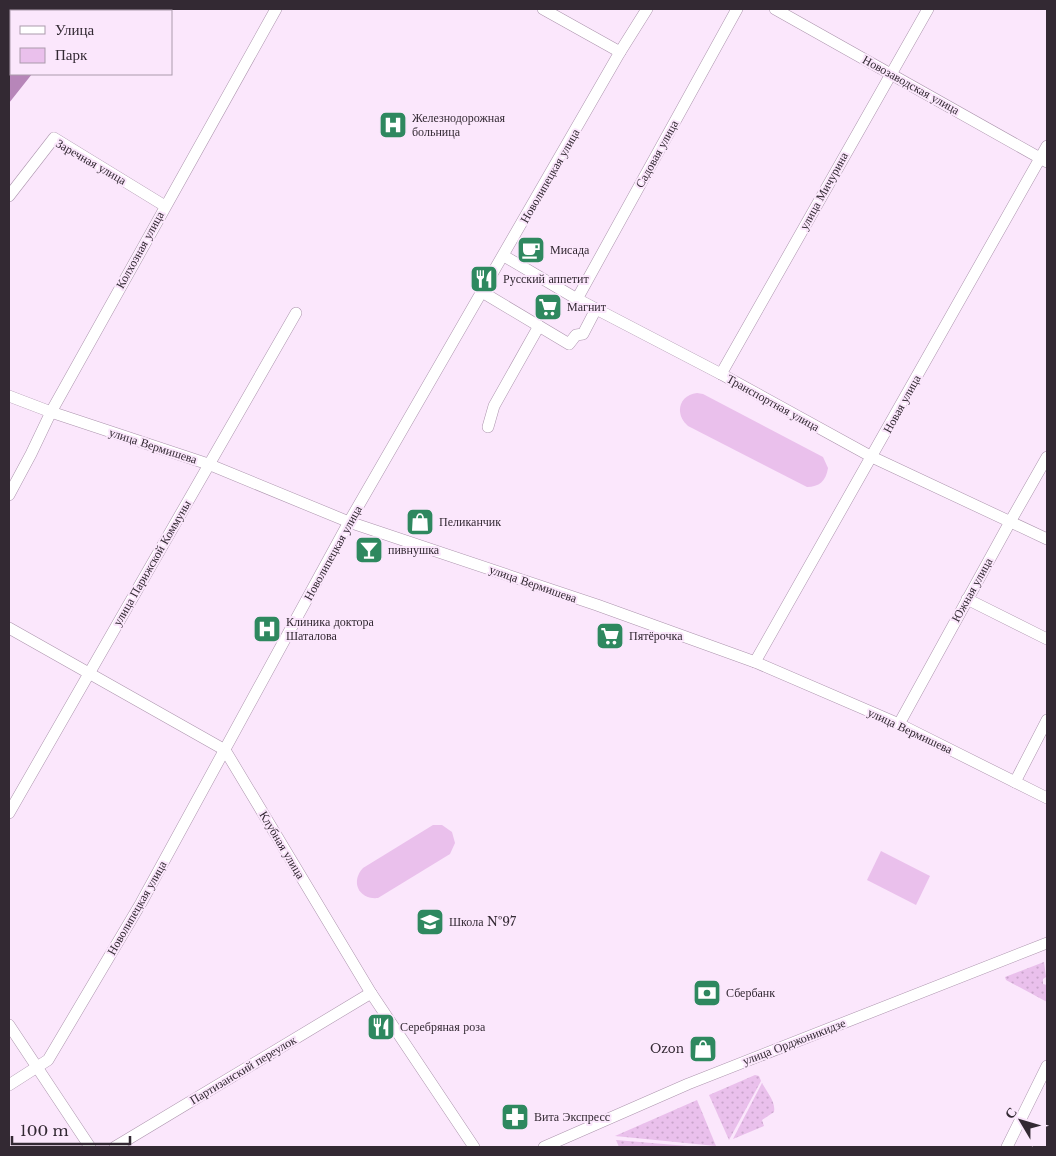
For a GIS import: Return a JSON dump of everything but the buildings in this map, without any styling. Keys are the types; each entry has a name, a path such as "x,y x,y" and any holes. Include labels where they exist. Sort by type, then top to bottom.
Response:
{"street":[{"name":"Колхозная улица","path":"9,495 51,412 164,206 276,9"},
{"path":"543,9 620,52"},
{"name":"Новолипецкая улица","path":"9,1086 48,1060 141,903 349,522 620,52 647,9"},
{"name":"Садовая улица","path":"577,299 737,9"},
{"name":"Новозаводская улица","path":"775,9 1044,160"},
{"name":"улица Мичурина","path":"721,374 928,9"},
{"name":"Заречная улица","path":"9,196 54,138 164,206"},
{"name":"Новая улица","path":"755,662 1044,160 1047,146"},
{"name":"Транспортная улица","path":"504,256 577,299 721,374 872,457 1047,539"},
{"path":"482,292 569,344 576,335 583,334 596,309"},
{"name":"улица Парижской Коммуны","path":"9,813 296,312"},
{"path":"488,427 494,406 539,326"},
{"name":"улица Вермишева","path":"9,396 51,412 208,464 349,522 755,662 899,724 1047,798"},
{"name":"Южная улица","path":"899,724 1047,457"},
{"path":"967,599 1047,639"},
{"name":"Клубная улица","path":"9,628 225,750 372,993 474,1147"},
{"path":"1015,782 1047,720"},
{"name":"улица Орджоникидзе","path":"544,1147 688,1084 1047,943"},
{"name":"Партизанский переулок","path":"116,1147 372,993"},
{"path":"9,1025 90,1147"},
{"path":"1007,1147 1047,1066"}],"green space":[{"path":"697,393 703,394 823,457 828,468 824,480 815,486 807,487 688,426 681,416 681,406 686,397"},
{"path":"433,825 442,825 452,832 455,843 450,854 378,898 371,898 361,893 358,889 357,879 363,868"},
{"path":"881,851 930,876 916,905 867,880"},
{"path":"1044,962 1046,977 1043,979 1043,984 1047,985 1047,1002 1006,980 1005,977"},
{"path":"755,1075 759,1076 761,1081 729,1140 709,1095"},
{"path":"762,1083 772,1101 774,1112 762,1120 764,1126 733,1139"},
{"path":"697,1100 716,1146 615,1136"},
{"path":"616,1140 699,1147 619,1147"}],"shaded area":[{"path":"9,9 83,9 10,10 10,75 31,75 9,103"}],"place":[{"name":"Железнодорожная больница","path":"393,125"},
{"name":"Мисада","path":"531,250"},
{"name":"Русский аппетит","path":"484,279"},
{"name":"Магнит","path":"548,307"},
{"name":"Пеликанчик","path":"420,522"},
{"name":"пивнушка","path":"369,550"},
{"name":"Клиника доктора Шаталова","path":"267,629"},
{"name":"Пятёрочка","path":"610,636"},
{"name":"Школа №97","path":"430,922"},
{"name":"Сбербанк","path":"707,993"},
{"name":"Серебряная роза","path":"381,1027"},
{"name":"Ozon","path":"703,1049"},
{"name":"Вита Экспресс","path":"515,1117"}]}
